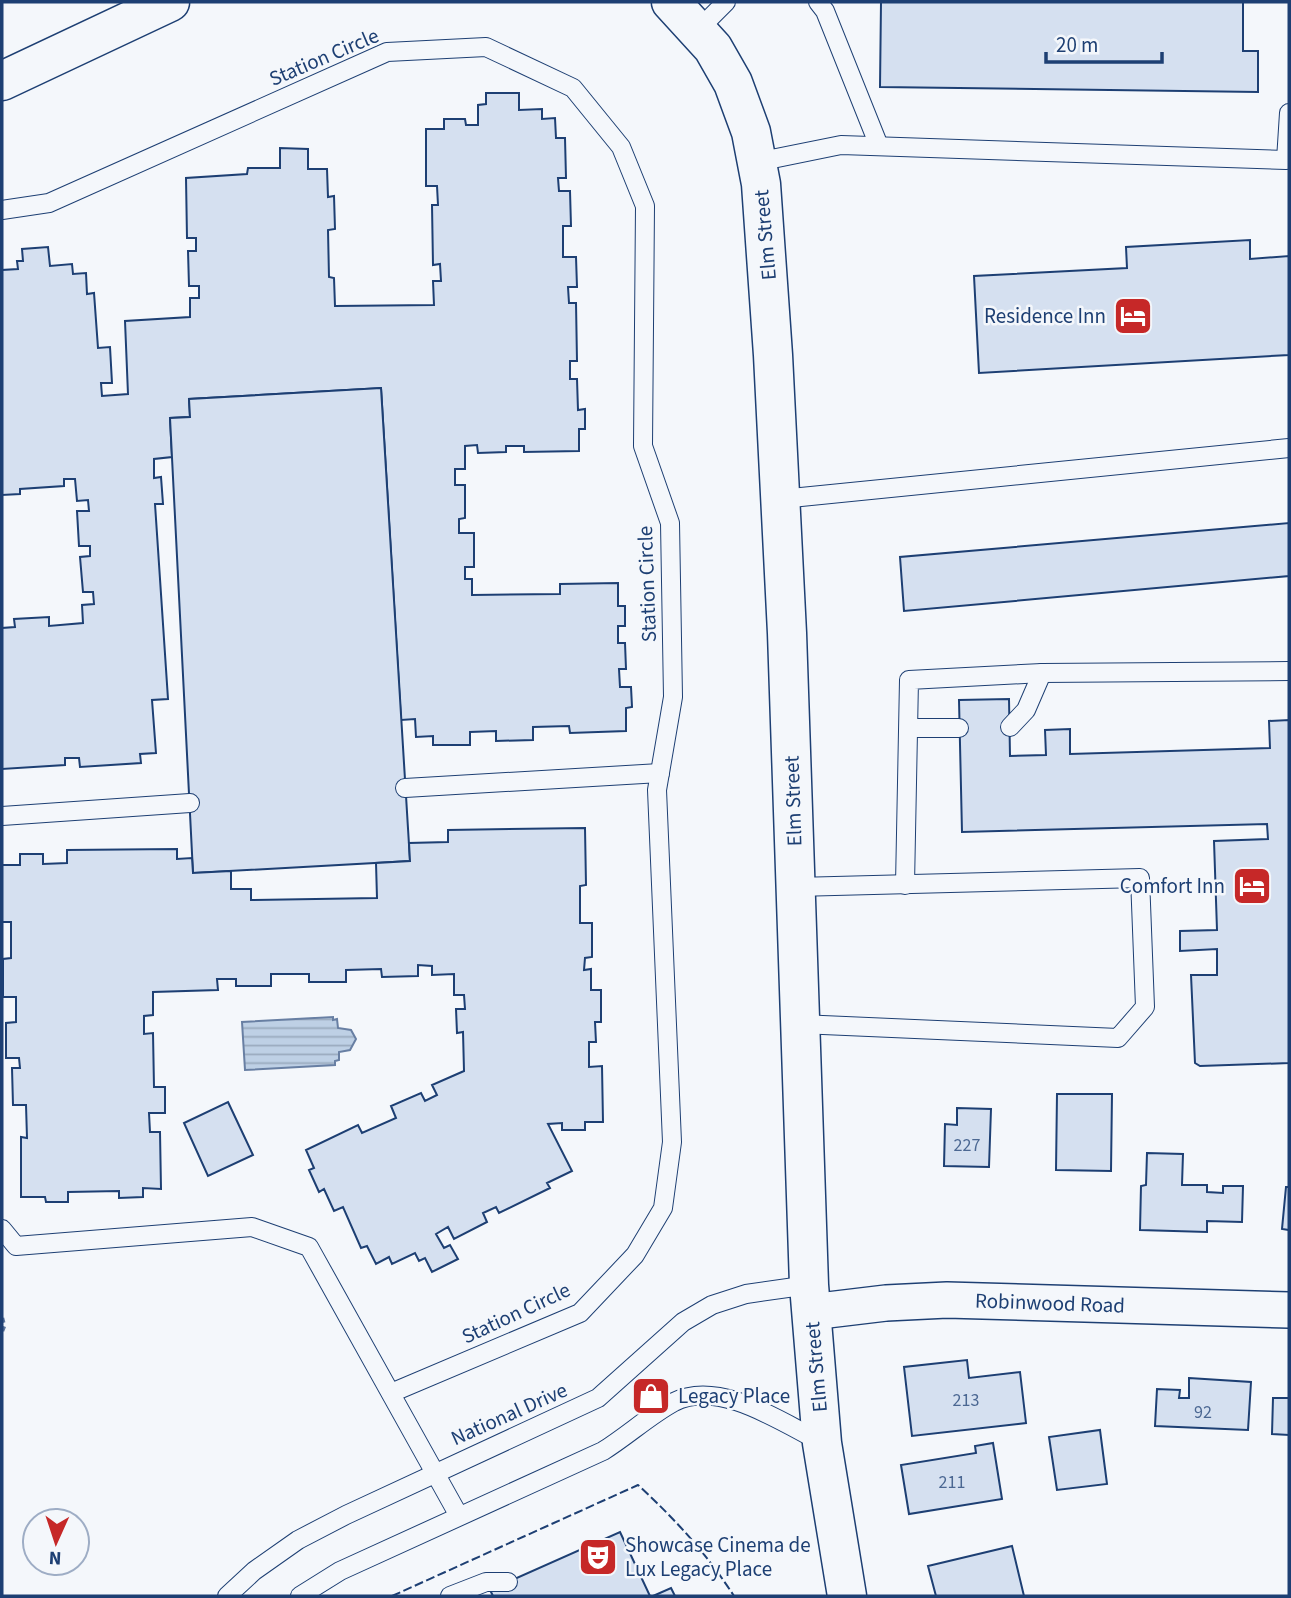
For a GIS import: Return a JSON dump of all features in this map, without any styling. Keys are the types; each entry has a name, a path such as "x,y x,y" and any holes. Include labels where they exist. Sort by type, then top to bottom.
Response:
{"main road":[{"path":"2,81 170,2"},
{"name":"Elm Street","path":"687,18 713,48 733,83 751,132 761,184 781,499 810,1299 822,1443 847,1596"}],"street":[{"name":"Robinwood Road","path":"810,1299 886,1303 947,1300 1289,1310"}],"lane":[{"path":"687,18 726,2"},
{"path":"818,2 825,11 879,146"},
{"name":"Station Circle","path":"2,210 49,203 387,52 486,47 573,88 621,147 645,206 643,446 670,523 673,697 657,790 672,1142 663,1208 635,1255 580,1313 391,1392"},
{"path":"757,162 841,145 1286,160 1289,113"},
{"path":"781,499 1289,447"},
{"path":"905,885 909,680 1042,673 1289,671"},
{"path":"1010,727 1026,710 1042,673"},
{"path":"909,728 959,728"},
{"path":"405,788 660,773"},
{"path":"2,816 190,803"},
{"path":"796,887 1140,878 1145,1007 1118,1038 800,1024"},
{"path":"2,1229 16,1246 252,1227 309,1247 459,1516"},
{"name":"National Drive","path":"227,1596 254,1571 298,1540 346,1514 598,1398 630,1372 683,1321 712,1305 746,1294 810,1299"},
{"path":"300,1596 340,1571 603,1451 675,1402 691,1397 737,1400 822,1443"},
{"path":"450,1596 486,1582 508,1582"}],"path":[{"path":"2,1318 2,1331"}],"water":[{"path":"333,1017 333,1020 337,1019 338,1028 351,1030 356,1039 350,1050 339,1052 339,1060 335,1061 335,1065 245,1070 242,1022"}],"building":[{"path":"881,2 1243,2 1243,51 1258,51 1258,92 880,87"},
{"path":"486,93 519,93 519,110 542,109 542,119 555,118 556,138 565,138 566,178 558,178 559,191 570,191 571,226 563,226 563,257 576,257 577,287 568,287 569,303 576,303 577,361 570,361 570,379 577,379 578,410 585,409 585,429 579,429 579,451 524,452 524,446 506,446 506,452 478,453 477,445 465,446 465,469 455,469 455,485 465,485 465,518 459,519 459,533 474,533 474,567 465,567 465,579 472,579 472,595 560,594 560,584 618,583 618,606 625,606 625,626 618,626 618,643 625,643 626,669 619,669 620,687 631,687 632,707 626,708 626,731 570,733 569,726 533,727 533,740 496,741 496,731 470,732 470,745 433,745 433,736 416,737 415,719 401,720 381,388 189,399 190,417 170,418 172,457 154,459 154,478 161,477 163,504 155,504 168,699 152,700 156,753 140,754 141,763 80,767 79,758 65,758 65,765 2,769 2,628 15,627 14,619 49,617 49,626 83,623 82,605 94,604 93,592 83,592 80,557 90,556 90,546 79,546 77,511 89,511 88,500 77,501 75,479 64,479 64,486 20,489 20,494 2,495 2,270 18,269 17,261 23,261 22,249 48,247 50,266 72,264 73,274 86,273 87,294 94,293 98,348 110,347 112,383 101,383 102,396 128,394 125,321 190,317 190,298 199,298 199,286 189,286 188,251 196,251 196,238 187,238 186,178 247,174 248,168 280,168 280,148 308,149 308,169 327,169 328,197 334,196 335,229 328,230 329,277 334,278 335,306 434,305 433,281 441,281 440,264 433,265 432,205 438,205 437,186 426,186 426,129 444,129 444,119 465,119 466,125 478,125 478,105 486,104"},
{"name":"Residence Inn","path":"1250,240 1250,259 1289,256 1289,355 979,373 974,276 1127,268 1126,247"},
{"path":"381,388 410,861 193,873 170,418 190,417 189,399"},
{"path":"1289,523 1289,576 904,611 900,557"},
{"name":"Comfort Inn","path":"1009,699 1010,756 1046,755 1045,730 1070,729 1070,754 1270,748 1269,721 1289,720 1289,1063 1200,1066 1195,1063 1191,975 1217,975 1217,949 1180,951 1180,931 1217,930 1214,841 1268,839 1267,824 962,832 959,700"},
{"path":"585,828 586,885 580,886 580,923 592,923 592,957 585,958 584,970 591,969 591,990 601,990 601,1022 595,1022 596,1042 589,1042 589,1067 602,1066 603,1122 585,1122 585,1130 562,1130 562,1123 548,1124 572,1171 547,1183 550,1188 499,1213 496,1207 483,1213 487,1222 454,1239 448,1227 436,1234 444,1248 450,1245 458,1259 432,1272 425,1258 419,1261 415,1253 392,1264 389,1257 376,1264 367,1246 361,1248 343,1207 334,1211 324,1189 319,1192 309,1170 314,1168 306,1150 358,1125 362,1133 396,1118 391,1106 421,1093 425,1101 437,1095 432,1085 464,1071 463,1032 457,1033 456,1009 465,1009 464,995 454,995 454,974 432,975 432,966 418,965 418,976 382,977 381,969 346,970 346,982 309,982 309,974 271,974 271,986 236,986 236,979 217,979 218,990 153,992 153,1015 144,1016 144,1034 153,1033 154,1087 165,1087 165,1113 149,1113 150,1132 160,1132 161,1189 143,1188 143,1197 119,1198 119,1191 68,1192 68,1202 46,1202 45,1197 21,1197 21,1137 27,1138 26,1105 13,1105 12,1068 20,1068 19,1058 6,1058 6,1023 16,1022 16,997 3,997 3,959 11,958 11,922 2,922 2,865 20,865 20,854 43,854 43,864 67,863 67,850 177,849 177,859 192,858 193,873 231,871 231,889 251,889 251,900 377,898 376,863 410,861 409,843 448,842 448,830"},
{"path":"1057,1094 1112,1094 1111,1171 1056,1170"},
{"path":"228,1102 253,1155 208,1176 184,1123"},
{"path":"957,1108 991,1109 989,1167 944,1166 945,1124 957,1125"},
{"path":"1147,1153 1183,1154 1182,1185 1207,1185 1207,1192 1223,1193 1223,1186 1243,1186 1242,1222 1207,1221 1207,1232 1140,1230 1141,1186 1146,1185"},
{"path":"1286,1187 1289,1187 1289,1230 1282,1229"},
{"path":"967,1360 969,1378 1020,1372 1026,1423 912,1436 904,1367"},
{"path":"1189,1378 1251,1382 1248,1430 1155,1426 1157,1389 1180,1390 1179,1398 1189,1398"},
{"path":"1273,1398 1289,1398 1289,1435 1272,1434"},
{"path":"1100,1430 1107,1484 1057,1490 1049,1437"},
{"path":"993,1443 1002,1499 909,1514 901,1465 976,1453 975,1446"},
{"name":"Showcase Cinema de Lux Legacy Place","path":"620,1532 650,1596 493,1596 490,1590"},
{"path":"1012,1546 1024,1596 936,1596 928,1566"},
{"name":"Showcase Cinema de Lux Legacy Place","path":"671,1588 675,1596 653,1596"}],"fence":[{"path":"392,1596 638,1485 690,1538 734,1596"}],"place":[{"name":"Residence Inn","path":"1133,316"},
{"name":"Comfort Inn","path":"1252,886"},
{"name":"Legacy Place","path":"651,1396"},
{"name":"Showcase Cinema de Lux Legacy Place","path":"598,1557"}]}
